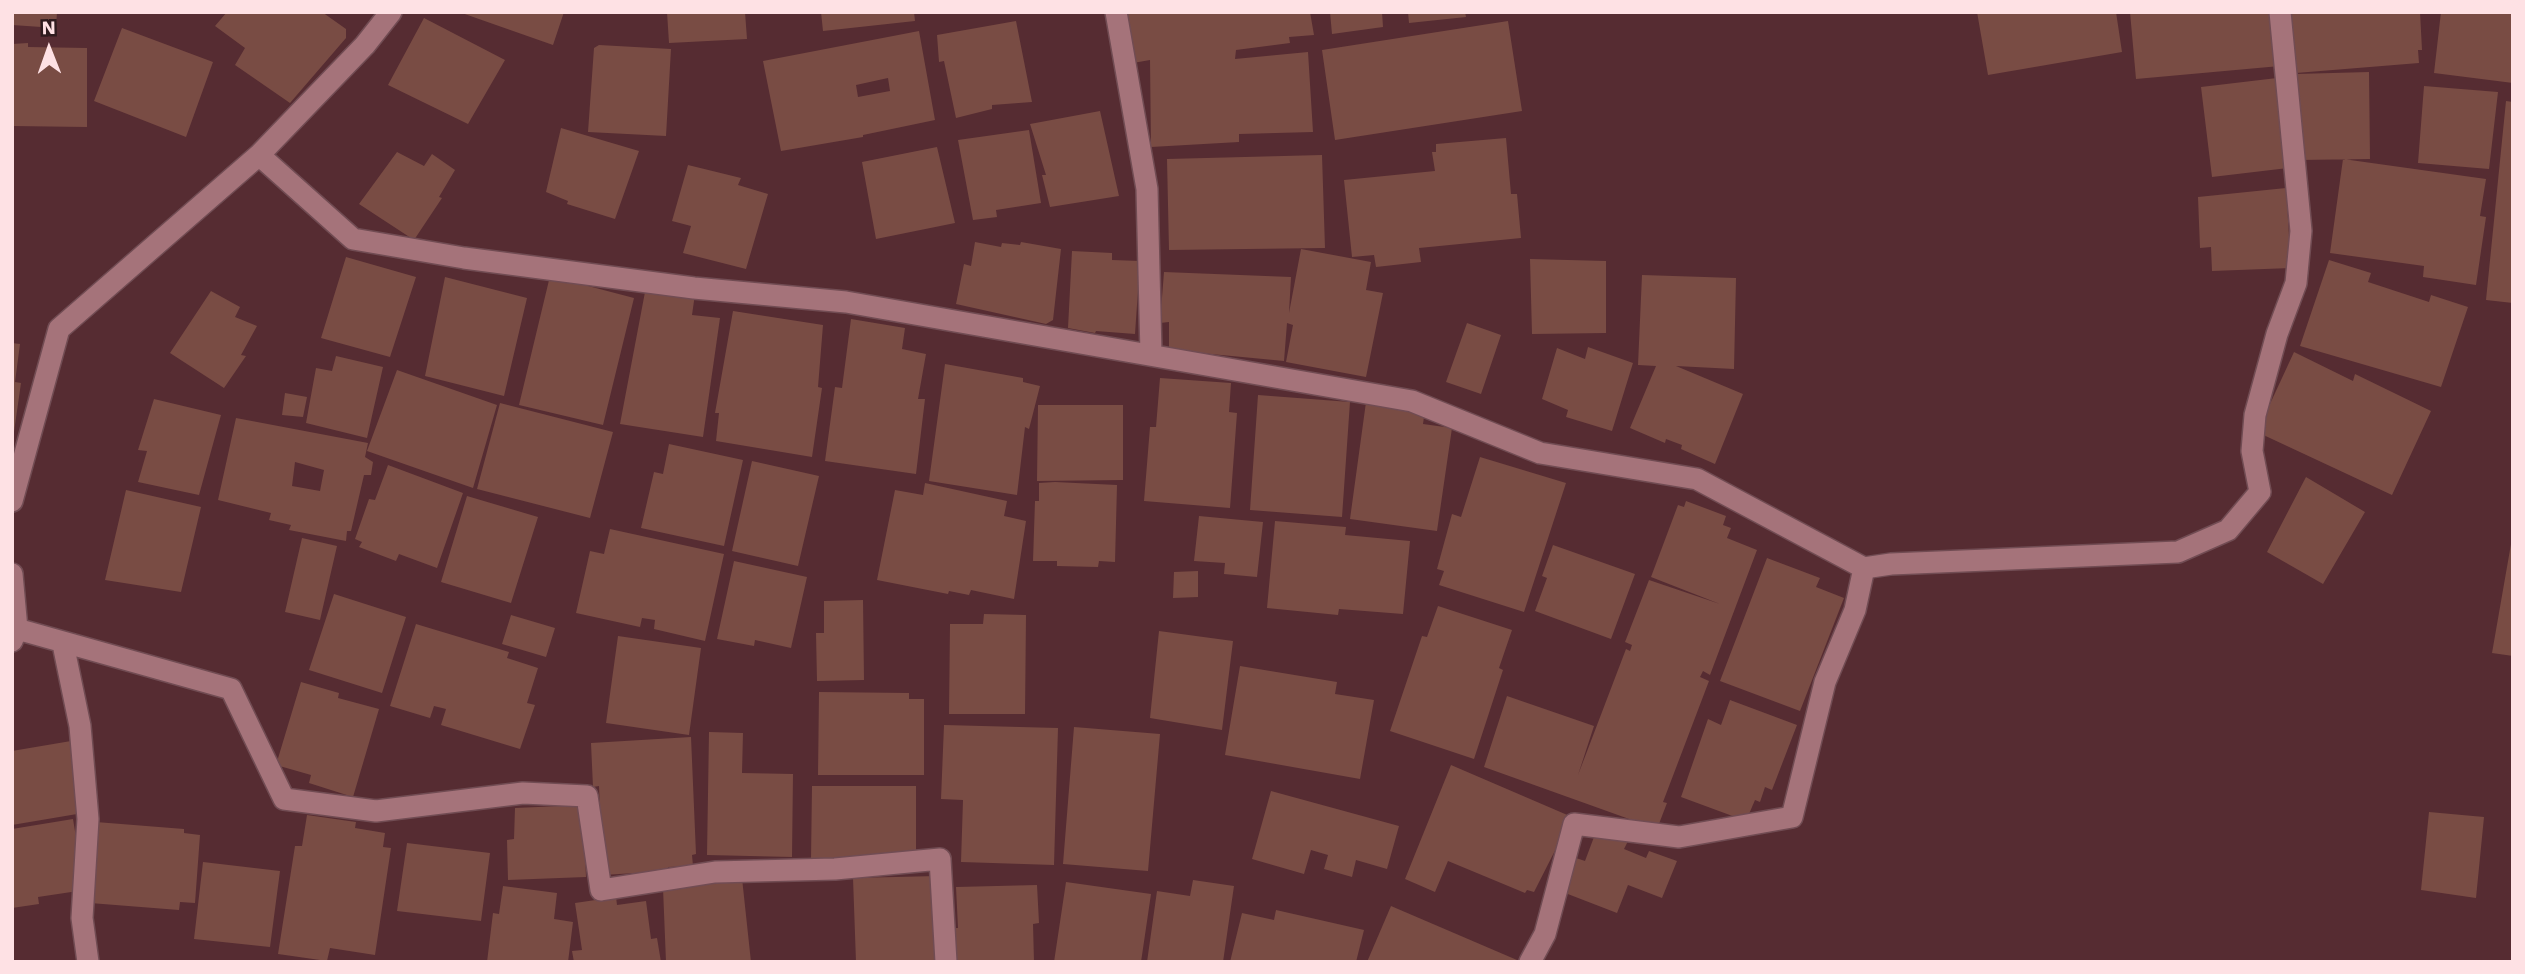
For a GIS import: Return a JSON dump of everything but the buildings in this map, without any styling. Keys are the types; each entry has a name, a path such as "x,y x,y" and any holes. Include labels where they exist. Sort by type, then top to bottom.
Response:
{"street":[{"path":"12,500 59,329 259,155 365,44 391,12"},
{"path":"1116,12 1147,189 1151,354"},
{"path":"259,155 353,239 464,258 694,288 846,302 1412,401 1540,453 1697,479 1864,568 1891,564 2178,551 2228,530 2260,492 2252,451 2255,415 2277,334 2296,283 2301,231 2280,12"},
{"path":"1530,962 1545,934 1574,824 1679,837 1792,817 1825,682 1855,610 1864,568"},
{"path":"12,574 15,635 63,644 231,689 284,799 376,811 523,793 587,796 601,890 715,872 835,869 940,859 946,962"},
{"path":"63,644 80,726 88,819 82,918 88,962"}]}
